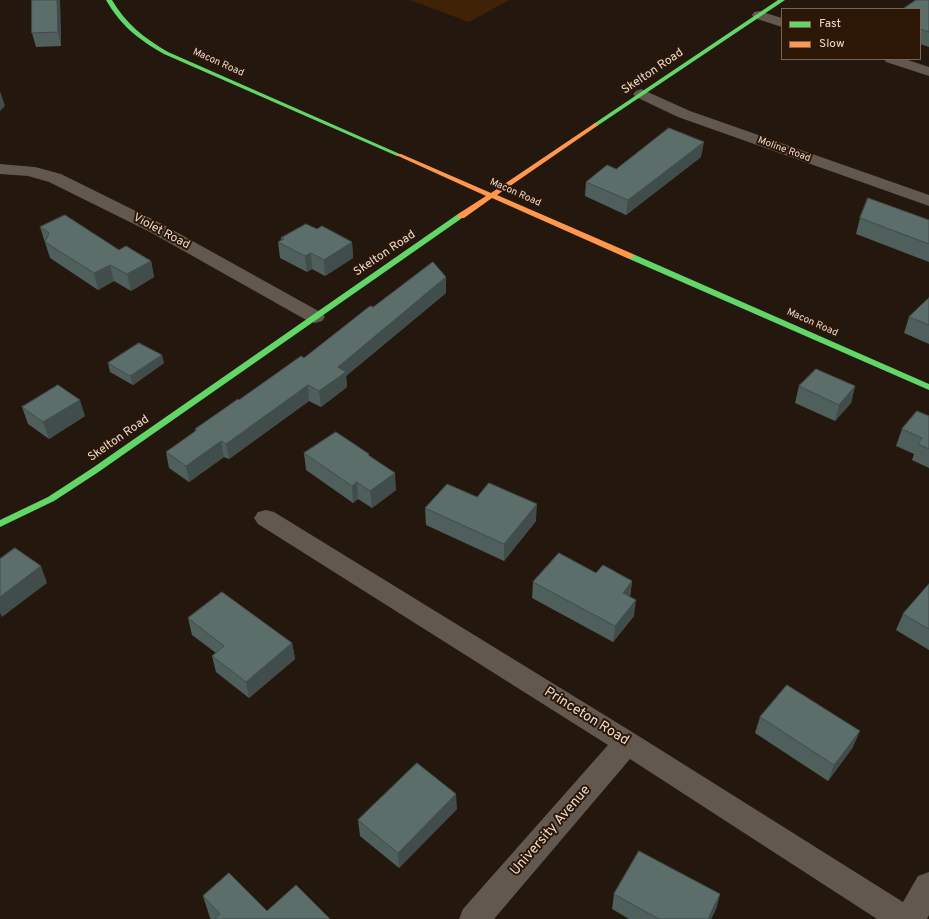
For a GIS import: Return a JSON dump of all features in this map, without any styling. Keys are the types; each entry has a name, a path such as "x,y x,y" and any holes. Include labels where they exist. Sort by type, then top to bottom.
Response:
{"street":[{"name":"Macon Road","path":"108,0 126,28 144,42 929,387"},
{"name":"Skelton Road","path":"0,524 50,499 94,471 492,195 782,0"},
{"path":"759,15 781,23"},
{"path":"894,60 929,72"},
{"name":"Moline Road","path":"641,94 684,114 929,201"},
{"name":"Violet Road","path":"0,169 26,170 46,174 55,178 156,228 315,317"},
{"name":"Princeton Road","path":"266,518 627,743 904,919"},
{"name":"University Avenue","path":"474,919 627,743"},
{"path":"910,919 929,886"}],"shaded area":[{"path":"410,0 509,0 469,22"}],"building":[{"path":"32,0 57,0 58,32 32,33"},
{"path":"916,0 929,0 929,32 921,29 921,8 904,8"},
{"path":"669,128 704,142 628,200 586,182 607,165 616,169"},
{"path":"868,198 929,220 929,244 860,218"},
{"path":"65,215 119,250 126,246 151,261 127,274 110,265 94,273 45,242 49,233 40,227"},
{"path":"306,224 317,229 322,226 352,242 324,260 311,253 305,256 278,242 284,239 281,238"},
{"path":"433,262 446,277 338,367 346,372 319,391 308,385 226,444 221,441 186,466 166,452 197,430 195,429 301,356 304,358 370,306 373,307"},
{"path":"929,298 929,325 909,317"},
{"path":"139,343 162,355 130,376 108,363"},
{"path":"816,369 855,386 839,405 799,386"},
{"path":"58,385 80,400 43,422 22,407"},
{"path":"917,411 929,416 929,449 918,444 922,438 902,429"},
{"path":"336,432 395,473 370,491 357,482 352,486 304,453"},
{"path":"489,483 537,504 504,544 425,508 447,484 477,497"},
{"path":"15,548 41,566 0,597 0,559"},
{"path":"559,553 596,573 603,565 632,581 623,593 636,600 615,626 533,582"},
{"path":"929,584 929,629 903,614"},
{"path":"222,592 292,643 246,682 212,656 224,646 188,618"},
{"path":"787,685 860,731 834,765 760,717"},
{"path":"417,763 456,794 398,853 358,820"},
{"path":"639,851 720,894 708,919 659,919 614,894"},
{"path":"229,873 267,911 296,885 330,919 214,919 220,914 203,896"}],"traffic: fast":[{"path":"109,0 120,18 133,31 166,53 399,155"},
{"path":"595,125 782,0"},
{"path":"0,524 51,499 94,471 461,216"},
{"path":"630,256 929,387"}],"traffic: slow":[{"path":"461,216 595,125"},
{"path":"399,155 630,256"}]}
